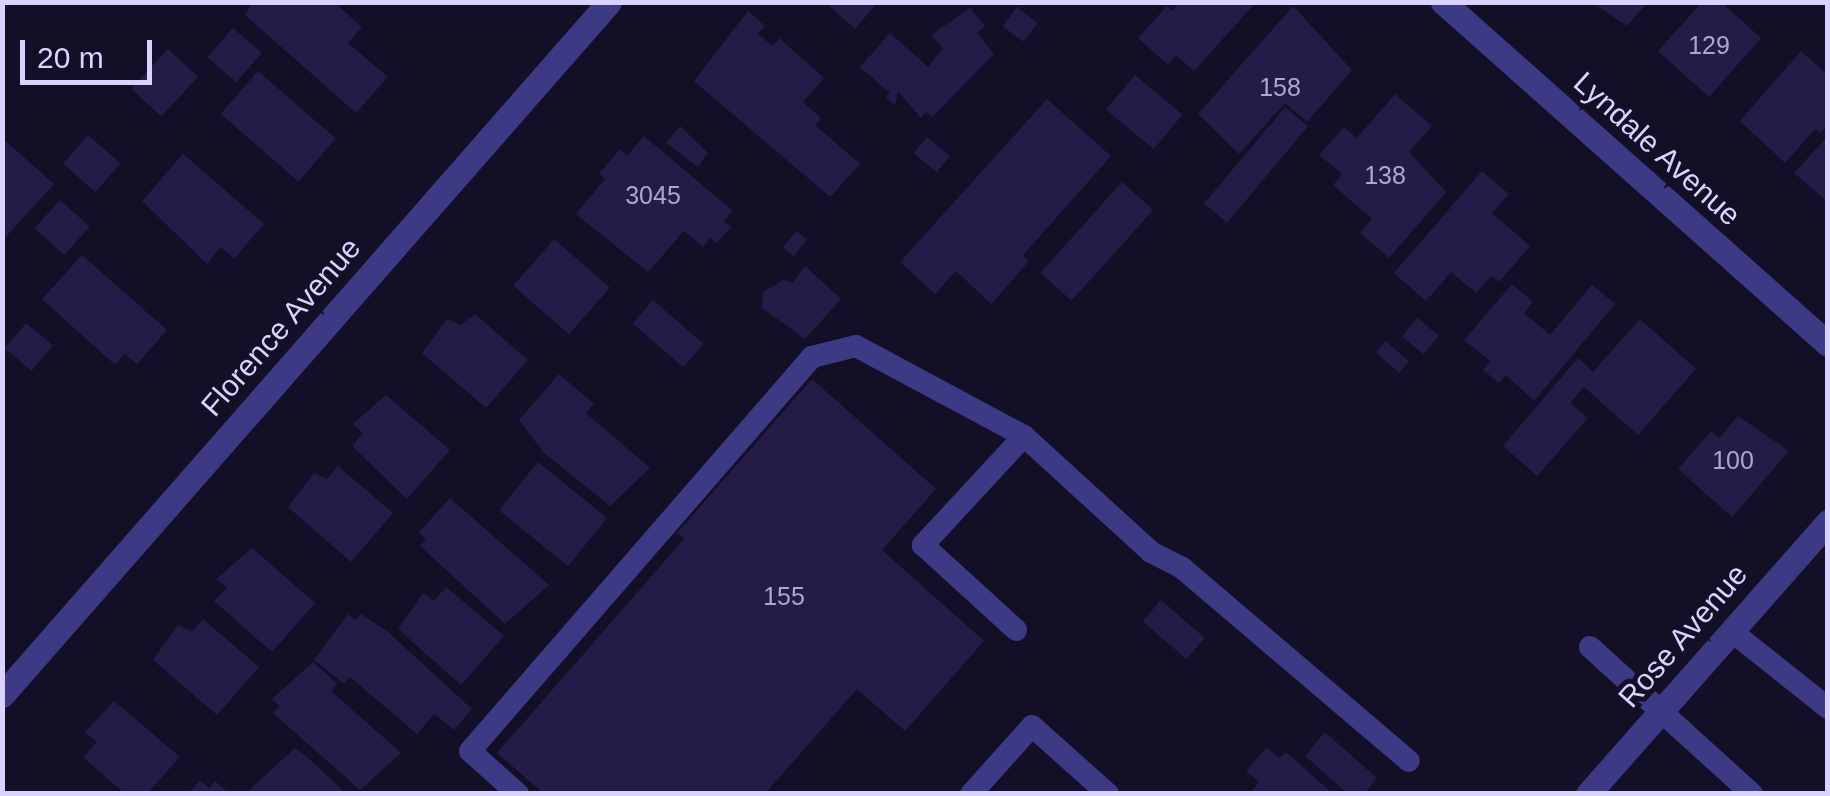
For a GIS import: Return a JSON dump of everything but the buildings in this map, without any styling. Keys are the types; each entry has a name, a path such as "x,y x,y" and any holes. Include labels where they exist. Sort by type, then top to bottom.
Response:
{"street":[{"name":"Lyndale Avenue","path":"1443,2 1828,344"},
{"name":"Florence Avenue","path":"2,695 607,3"},
{"name":"Rose Avenue","path":"1588,794 1828,522"}],"lane":[{"path":"504,789 470,750 812,357 856,346 1024,436 1151,552 1181,567 1409,761"},
{"path":"1016,630 923,546 1024,436"},
{"path":"1732,631 1828,708"},
{"path":"1590,647 1752,794"},
{"path":"971,794 1032,726 1108,794"}]}
